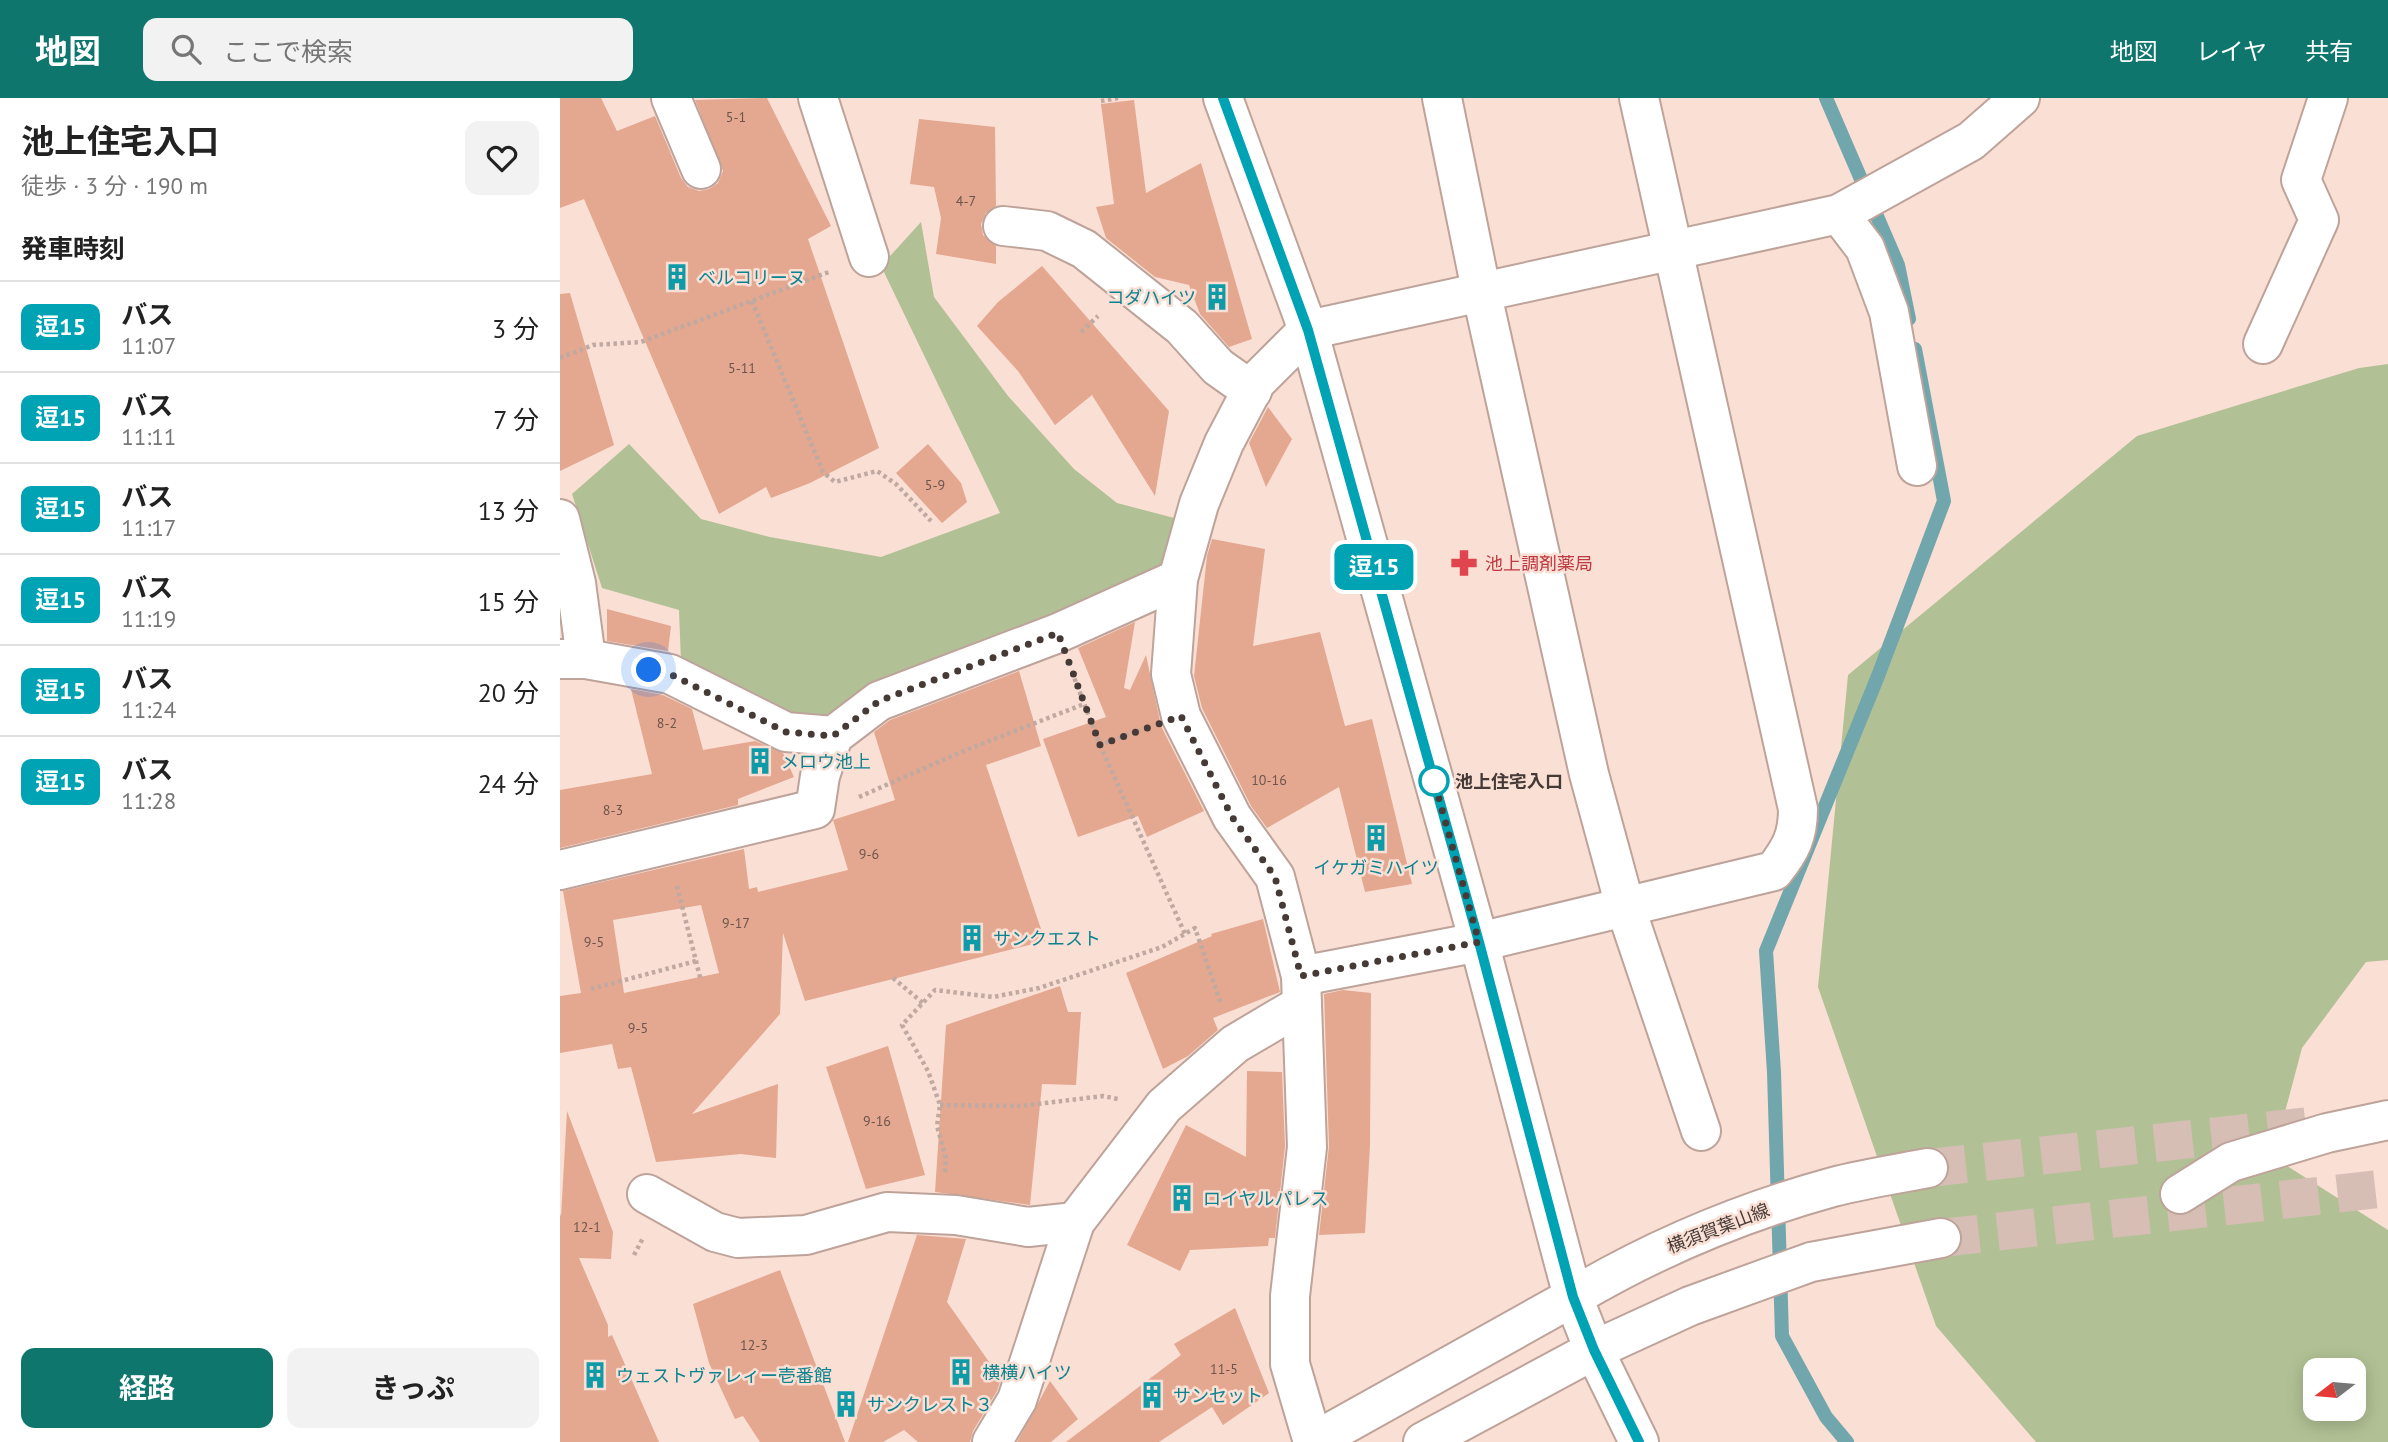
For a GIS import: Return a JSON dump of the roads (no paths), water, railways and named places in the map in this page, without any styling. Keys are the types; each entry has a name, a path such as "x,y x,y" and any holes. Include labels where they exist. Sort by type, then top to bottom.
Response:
{"street":[{"path":"671,98 701,169"},
{"path":"818,98 869,257"},
{"path":"1223,98 1308,330 1479,942 1573,1297 1594,1350 1639,1442"},
{"path":"1442,98 1481,290 1589,774 1625,906 1701,1131"},
{"path":"992,1442 1017,1400 1075,1222 1164,1106 1301,990 1479,942 1774,870 1791,849 1798,831 1798,809 1670,248 1639,98"},
{"path":"1313,1442 1290,1364 1290,1296 1307,1147 1301,990 1275,877 1232,817 1181,716 1171,674 1178,579 1199,504 1224,443 1256,382 1308,330 1670,248 1839,214 1971,141 2020,98"},
{"path":"2263,344 2319,220 2301,180 2328,98"},
{"path":"1839,214 1865,248 1889,312 1917,466"},
{"path":"1003,226 1047,231 1084,249 1182,327 1218,367 1252,391"},
{"path":"560,519 576,583 573,659 670,674 786,732 833,736"},
{"path":"560,870 815,808 820,776 833,736 879,701 1058,633 1178,579"},
{"path":"2180,1194 2231,1162 2327,1133 2388,1120"},
{"name":"横須賀葉山線","path":"1313,1442 1636,1260 1735,1219 1834,1187 1928,1168"},
{"path":"647,1194 715,1232 738,1238 806,1235 887,1212 942,1215 1028,1227 1075,1222"},
{"path":"1423,1442 1594,1350 1690,1306 1811,1262 1941,1238"}],"waterway":[{"path":"1826,98 1898,265 1909,319"},
{"path":"1847,1442 1826,1417 1782,1336 1774,1072 1766,951 1878,676 1944,501 1915,349"}],"tunnel":[{"path":"1928,1168 2319,1125"},
{"path":"1941,1238 2388,1188"}],"place":[{"name":"ベルコリーヌ","path":"677,277"},
{"name":"コダハイツ","path":"1217,297"},
{"name":"池上調剤薬局","path":"1464,563"},
{"name":"メロウ池上","path":"760,761"},
{"name":"池上住宅入口","path":"1434,781"},
{"name":"イケガミハイツ","path":"1376,838"},
{"name":"サンクエスト","path":"972,938"},
{"name":"ロイヤルパレス","path":"1182,1198"},
{"name":"横横ハイツ","path":"961,1372"},
{"name":"ウェストヴァレィー壱番館","path":"595,1375"},
{"name":"サンセット","path":"1152,1395"},
{"name":"サンクレスト３","path":"846,1404"}]}
